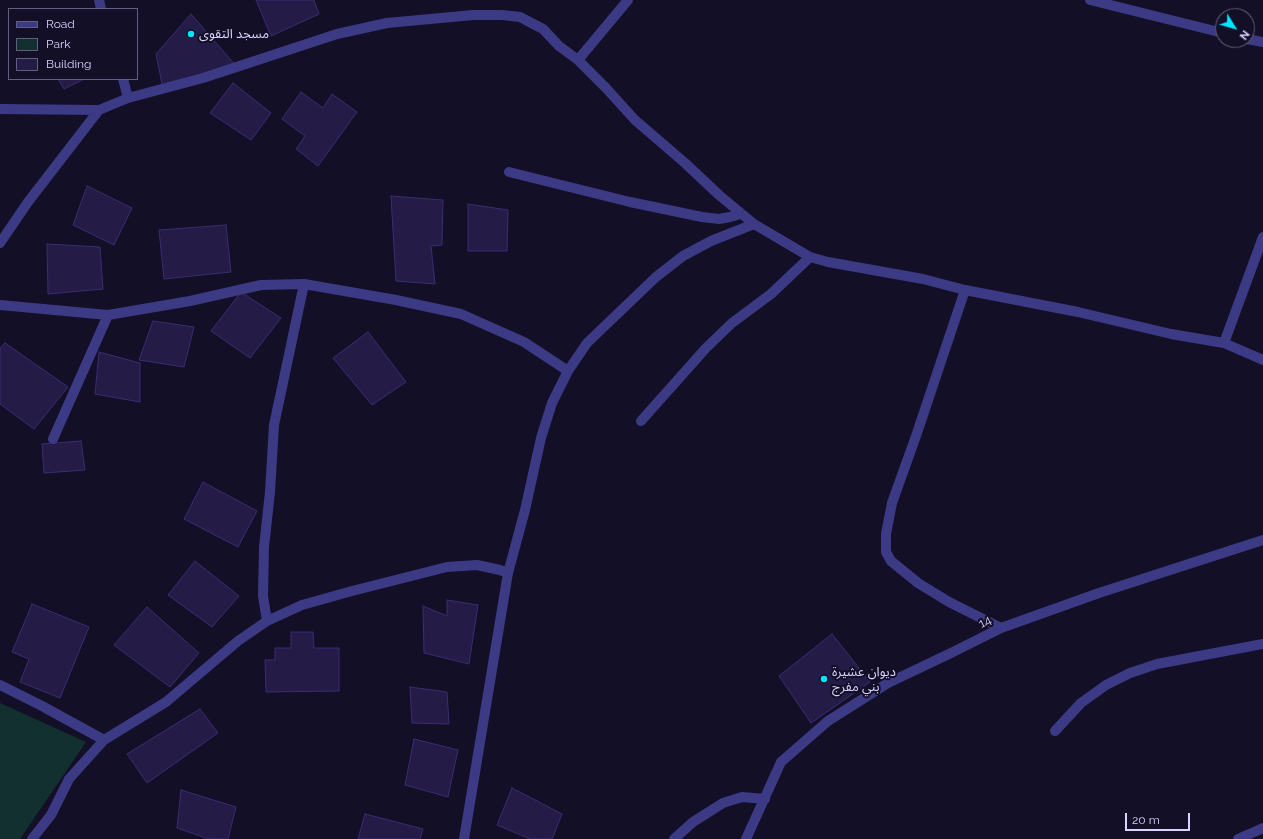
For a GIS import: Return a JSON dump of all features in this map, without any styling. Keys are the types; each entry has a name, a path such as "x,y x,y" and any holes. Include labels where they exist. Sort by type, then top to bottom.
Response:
{"street":[{"path":"578,60 628,0"},
{"path":"1090,0 1215,31"},
{"path":"0,109 99,110 128,98 197,80 337,34 387,23 473,14 520,17 543,29 559,46 578,60 635,120 741,214 754,224 810,257 828,262 923,279 965,290 1078,312 1171,334 1224,343 1263,360"},
{"path":"122,80 128,98"},
{"path":"0,243 28,202 99,110"},
{"path":"509,172 630,202 702,217 719,219 730,218 741,214"},
{"path":"464,839 508,573 525,510 541,438 552,403 568,370 587,343 656,277 683,256 711,241 754,224"},
{"path":"1224,343 1263,236"},
{"path":"640,421 706,348 732,323 771,294 810,257"},
{"path":"0,305 108,315 190,301 261,285 304,284 396,300 461,314 524,342 568,370"},
{"path":"267,621 263,596 264,547 270,492 274,425 304,284"},
{"path":"965,290 892,503 886,534 886,552 891,562 918,583 949,602 1001,628"},
{"path":"53,439 108,315"},
{"name":"14","path":"746,839 781,762 828,721 888,683 1001,628 1099,593 1263,540"},
{"path":"32,839 51,815 69,779 104,740 166,702 248,633 267,621 302,605 352,590 447,567 477,565 508,573"},
{"path":"1055,731 1081,703 1106,685 1130,673 1157,664 1263,644"},
{"path":"0,685 104,740"},
{"path":"674,839 693,822 723,803 742,797 765,799"},
{"path":"1238,839 1263,828"}],"green space":[{"path":"0,703 86,742 20,839 0,839"}],"building":[{"path":"256,0 314,0 319,14 271,36"},
{"name":"مسجد التقوى","path":"191,14 237,67 163,89 156,54"},
{"path":"59,80 82,80 64,89"},
{"path":"233,83 271,113 251,140 210,113"},
{"path":"301,92 323,108 332,94 357,112 318,166 296,149 305,136 282,119"},
{"path":"87,186 132,208 114,245 73,225"},
{"path":"391,196 443,200 442,245 431,246 435,284 396,281"},
{"path":"468,204 508,210 507,251 468,251"},
{"path":"226,225 231,272 164,279 159,230"},
{"path":"47,244 100,247 103,289 48,294"},
{"path":"241,292 281,318 250,358 211,331"},
{"path":"153,321 194,327 184,367 139,360"},
{"path":"368,332 406,382 372,405 333,358"},
{"path":"5,343 68,387 34,429 0,404 0,348"},
{"path":"99,352 140,363 140,402 95,394"},
{"path":"81,441 85,470 44,473 42,444"},
{"path":"203,482 257,511 238,547 184,519"},
{"path":"195,561 239,596 212,627 168,595"},
{"path":"447,600 478,605 469,664 424,653 423,606 447,616"},
{"path":"32,604 89,627 60,698 20,682 29,659 12,652"},
{"path":"147,607 199,653 170,687 114,645"},
{"path":"291,632 313,632 314,648 339,648 339,691 266,692 265,660 275,660 275,648 291,648"},
{"name":"ديوان عشيرة بني مفرج","path":"832,634 870,682 811,723 779,676"},
{"path":"410,687 447,692 449,724 412,723"},
{"path":"200,709 218,733 147,783 127,754"},
{"path":"414,739 458,750 448,797 405,785"},
{"path":"512,788 562,814 552,839 530,839 497,825"},
{"path":"181,790 236,807 228,839 209,839 177,828"},
{"path":"365,814 423,829 420,839 358,839"}],"place":[{"name":"مسجد التقوى","path":"191,34"},
{"name":"ديوان عشيرة بني مفرج","path":"824,679"}]}
